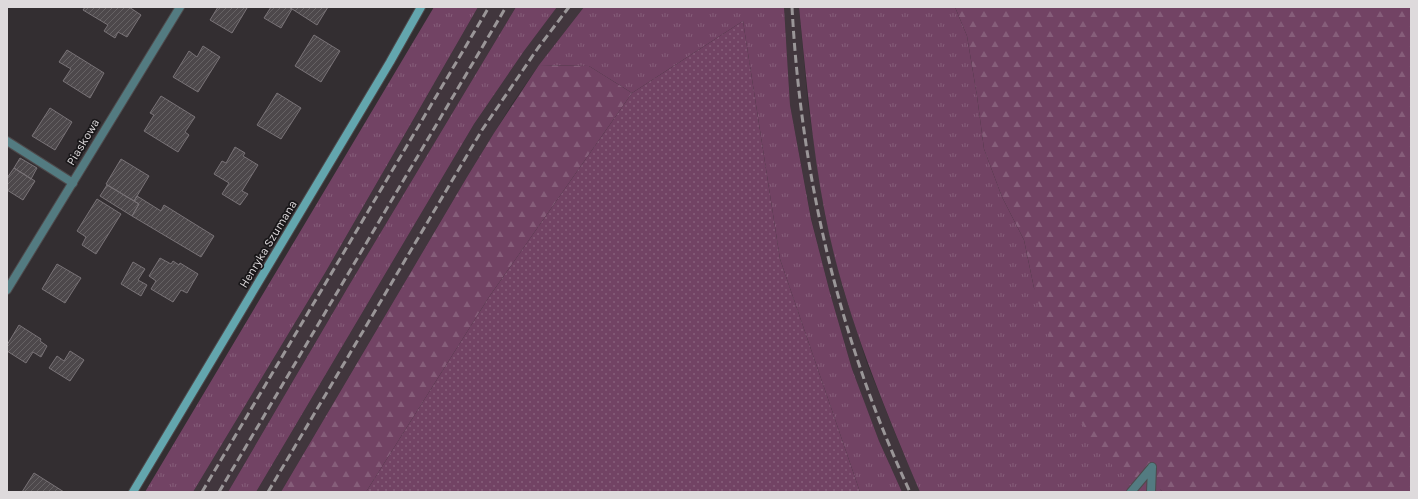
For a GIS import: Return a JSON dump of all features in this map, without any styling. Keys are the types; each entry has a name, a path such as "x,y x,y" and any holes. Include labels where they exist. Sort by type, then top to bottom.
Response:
{"street":[{"name":"Piaskowa","path":"7,290 180,7"},
{"name":"Henryka Szumana","path":"133,492 422,7"},
{"path":"7,141 73,183"},
{"path":"1130,492 1152,467 1151,492"}],"shaded area":[{"path":"478,7 516,7 348,287 228,492 193,492 325,273"},
{"path":"557,7 584,7 539,65 512,104 467,177 281,492 256,492 474,124 524,51"},
{"path":"784,7 799,7 808,104 825,215 843,288 867,363 920,492 902,492 879,441 852,369 830,293 811,218 790,105"}],"green space":[{"path":"434,7 478,7 325,273 193,492 145,492"},
{"path":"516,7 557,7 524,51 474,124 256,492 228,492 348,287"},
{"path":"584,7 784,7 790,105 811,219 852,369 879,441 902,492 860,492 780,259 743,21 632,93 589,66 539,65"},
{"path":"799,7 955,7 967,36 984,149 1002,197 1024,240 1034,288 1162,492 920,492 865,356 853,321 833,250 816,163"},
{"path":"955,7 1411,7 1411,492 1162,492 1161,490 1123,474 1094,449 1059,373 1034,288 1024,240 1002,197 984,149 967,36"},
{"path":"743,21 780,259 860,492 366,492 489,297 632,93"},
{"path":"539,65 589,66 632,93 489,297 366,492 281,492 467,177"}],"building":[{"path":"85,7 129,7 141,15 127,37 118,32 115,38 104,31 108,25 83,10"},
{"path":"218,7 247,8 232,33 210,20"},
{"path":"271,7 289,7 292,9 281,28 264,18"},
{"path":"289,7 328,7 317,25"},
{"path":"314,35 340,51 321,82 295,66"},
{"path":"203,46 220,57 198,92 173,77 189,51 197,57"},
{"path":"67,50 104,73 90,98 63,81 71,69 59,62"},
{"path":"277,93 301,108 281,139 257,125"},
{"path":"161,96 195,117 185,132 189,135 178,152 144,131 154,115 150,113"},
{"path":"50,108 72,122 55,150 32,136"},
{"path":"235,147 245,153 243,156 258,165 242,191 248,194 240,205 222,194 229,183 214,174 222,161 226,163"},
{"path":"20,158 37,168 31,179 14,168"},
{"path":"121,159 149,176 134,201 106,184"},
{"path":"14,168 35,181 23,200 7,190 7,178"},
{"path":"107,185 139,204 132,216 100,196"},
{"path":"137,196 161,211 164,205 214,236 201,257 132,216 139,204 134,201"},
{"path":"97,199 121,214 96,254 82,245 86,237 77,231"},
{"path":"160,258 171,264 173,261 179,265 180,263 198,274 187,293 181,290 173,302 151,289 156,281 149,276"},
{"path":"133,262 145,269 138,280 147,285 141,296 121,284"},
{"path":"57,264 81,278 65,303 42,289"},
{"path":"19,325 41,339 40,341 47,346 41,357 33,352 26,363 7,351 7,345"},
{"path":"70,351 84,360 70,381 49,368 57,356 64,361"},
{"path":"34,473 64,492 22,492"}],"railway":[{"path":"202,492 489,7"},
{"path":"219,492 506,7"},
{"path":"268,492 482,130 538,48 569,7"},
{"path":"792,7 804,132 828,256 844,316 863,376 885,434 910,492"}]}
